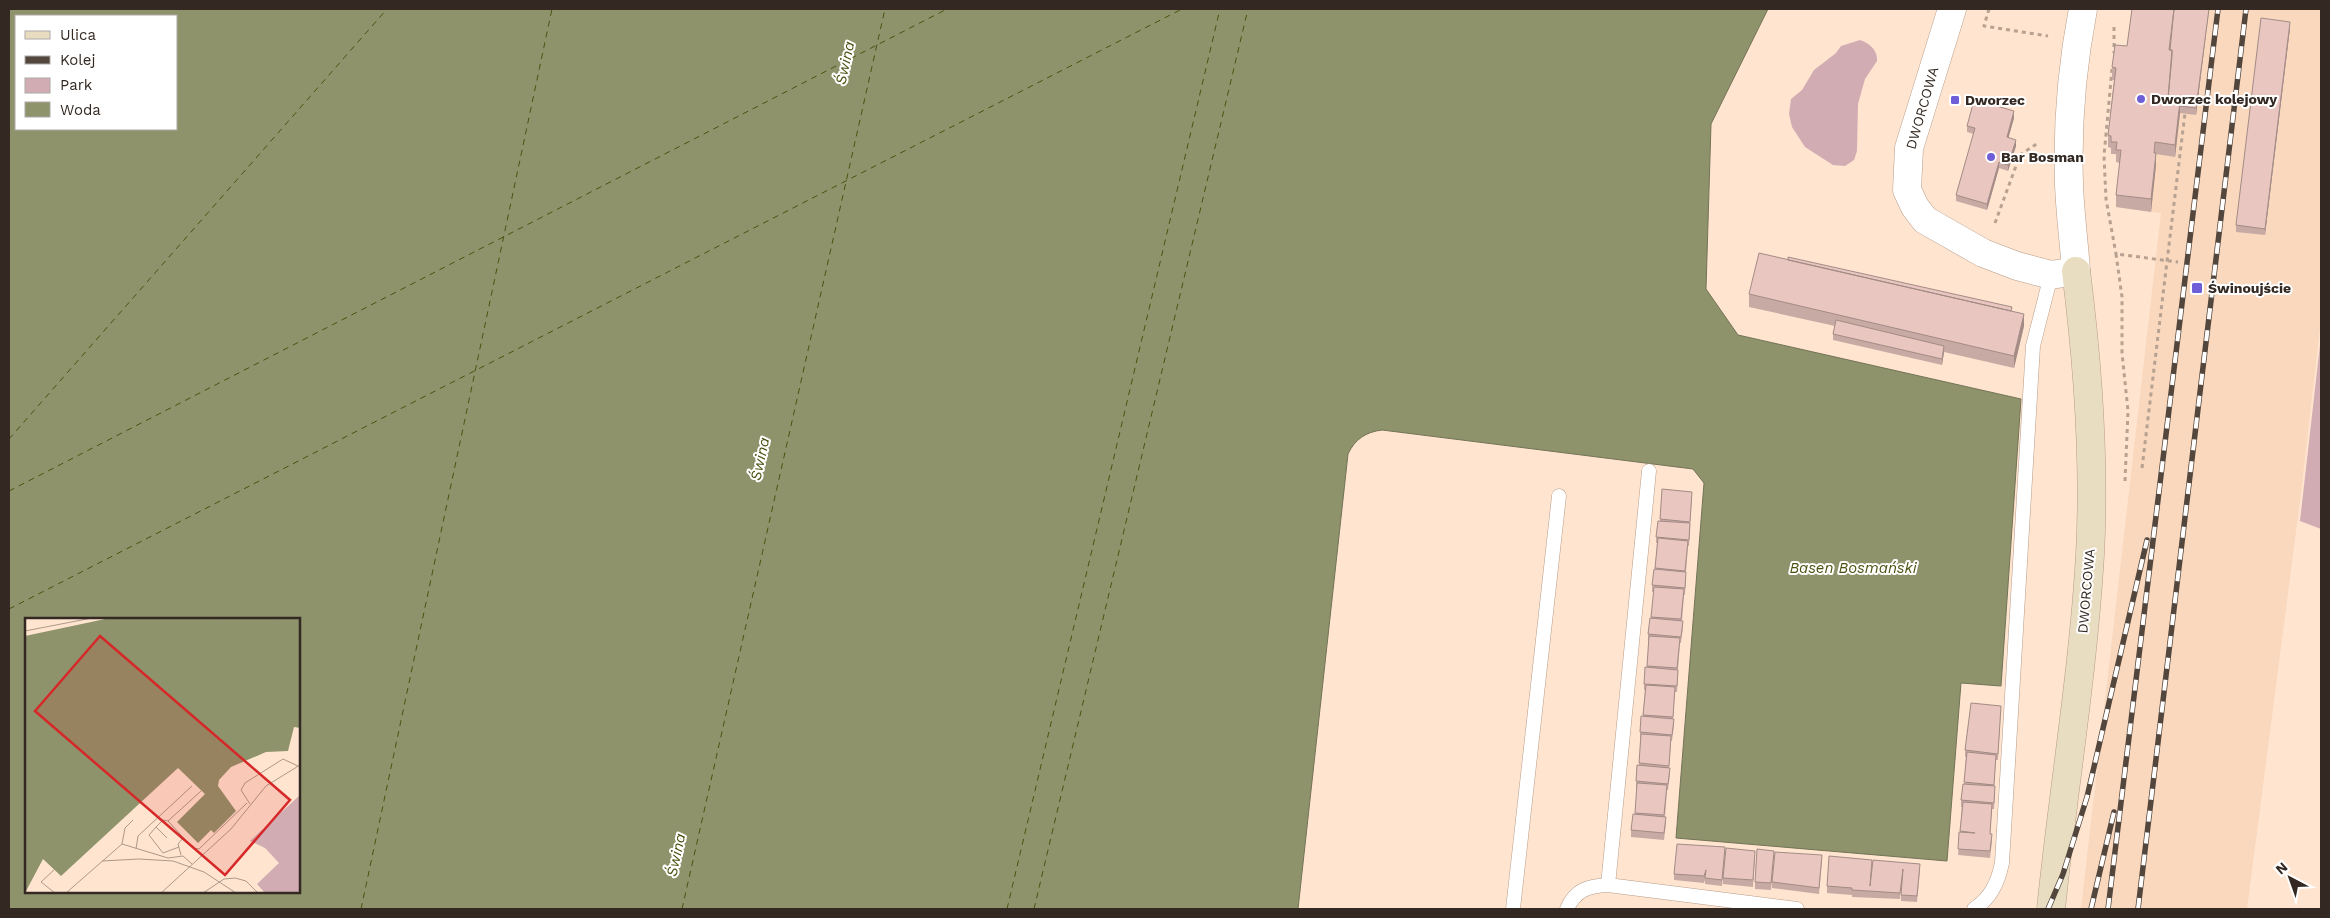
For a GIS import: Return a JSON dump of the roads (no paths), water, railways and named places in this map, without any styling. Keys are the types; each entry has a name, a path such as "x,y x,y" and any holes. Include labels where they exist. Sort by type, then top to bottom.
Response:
{"street":[{"name":"DWORCOWA","path":"1952,9 1909,148 1907,190 1915,208 1925,220 1983,253 2017,266 2063,273"},
{"name":"DWORCOWA","path":"2051,909 2090,555 2090,420 2063,273 2069,185 2069,129 2077,41 2083,9"}],"lane":[{"path":"1974,909 1991,892 1999,879 2002,863 2033,346 2063,273"},
{"path":"1608,885 1649,470"},
{"path":"1513,909 1559,496"},
{"path":"1567,909 1571,900 1580,891 1591,886 1608,885 1798,909"}],"water":[{"path":"9,9 1768,9 1711,124 1706,289 1738,335 2021,399 2001,686 1961,683 1947,861 1676,838 1704,483 1693,469 1382,430 1371,432 1362,437 1354,444 1348,454 1298,909 9,909"}],"railway":[{"path":"2108,909 2218,9"},
{"path":"2138,909 2246,9"},
{"path":"2048,909 2063,874 2087,797 2147,540"},
{"path":"2091,909 2114,812"}],"place":[{"name":"Dworzec kolejowy","path":"2141,99"},
{"name":"Dworzec","path":"1955,100"},
{"name":"Bar Bosman","path":"1991,157"},
{"name":"Świnoujście","path":"2197,288"}],"water label":[{"name":"Świna","path":"845,63"},
{"name":"Świna","path":"760,459"},
{"name":"Basen Bosmański","path":"1853,568"},
{"name":"Świna","path":"676,855"}]}
